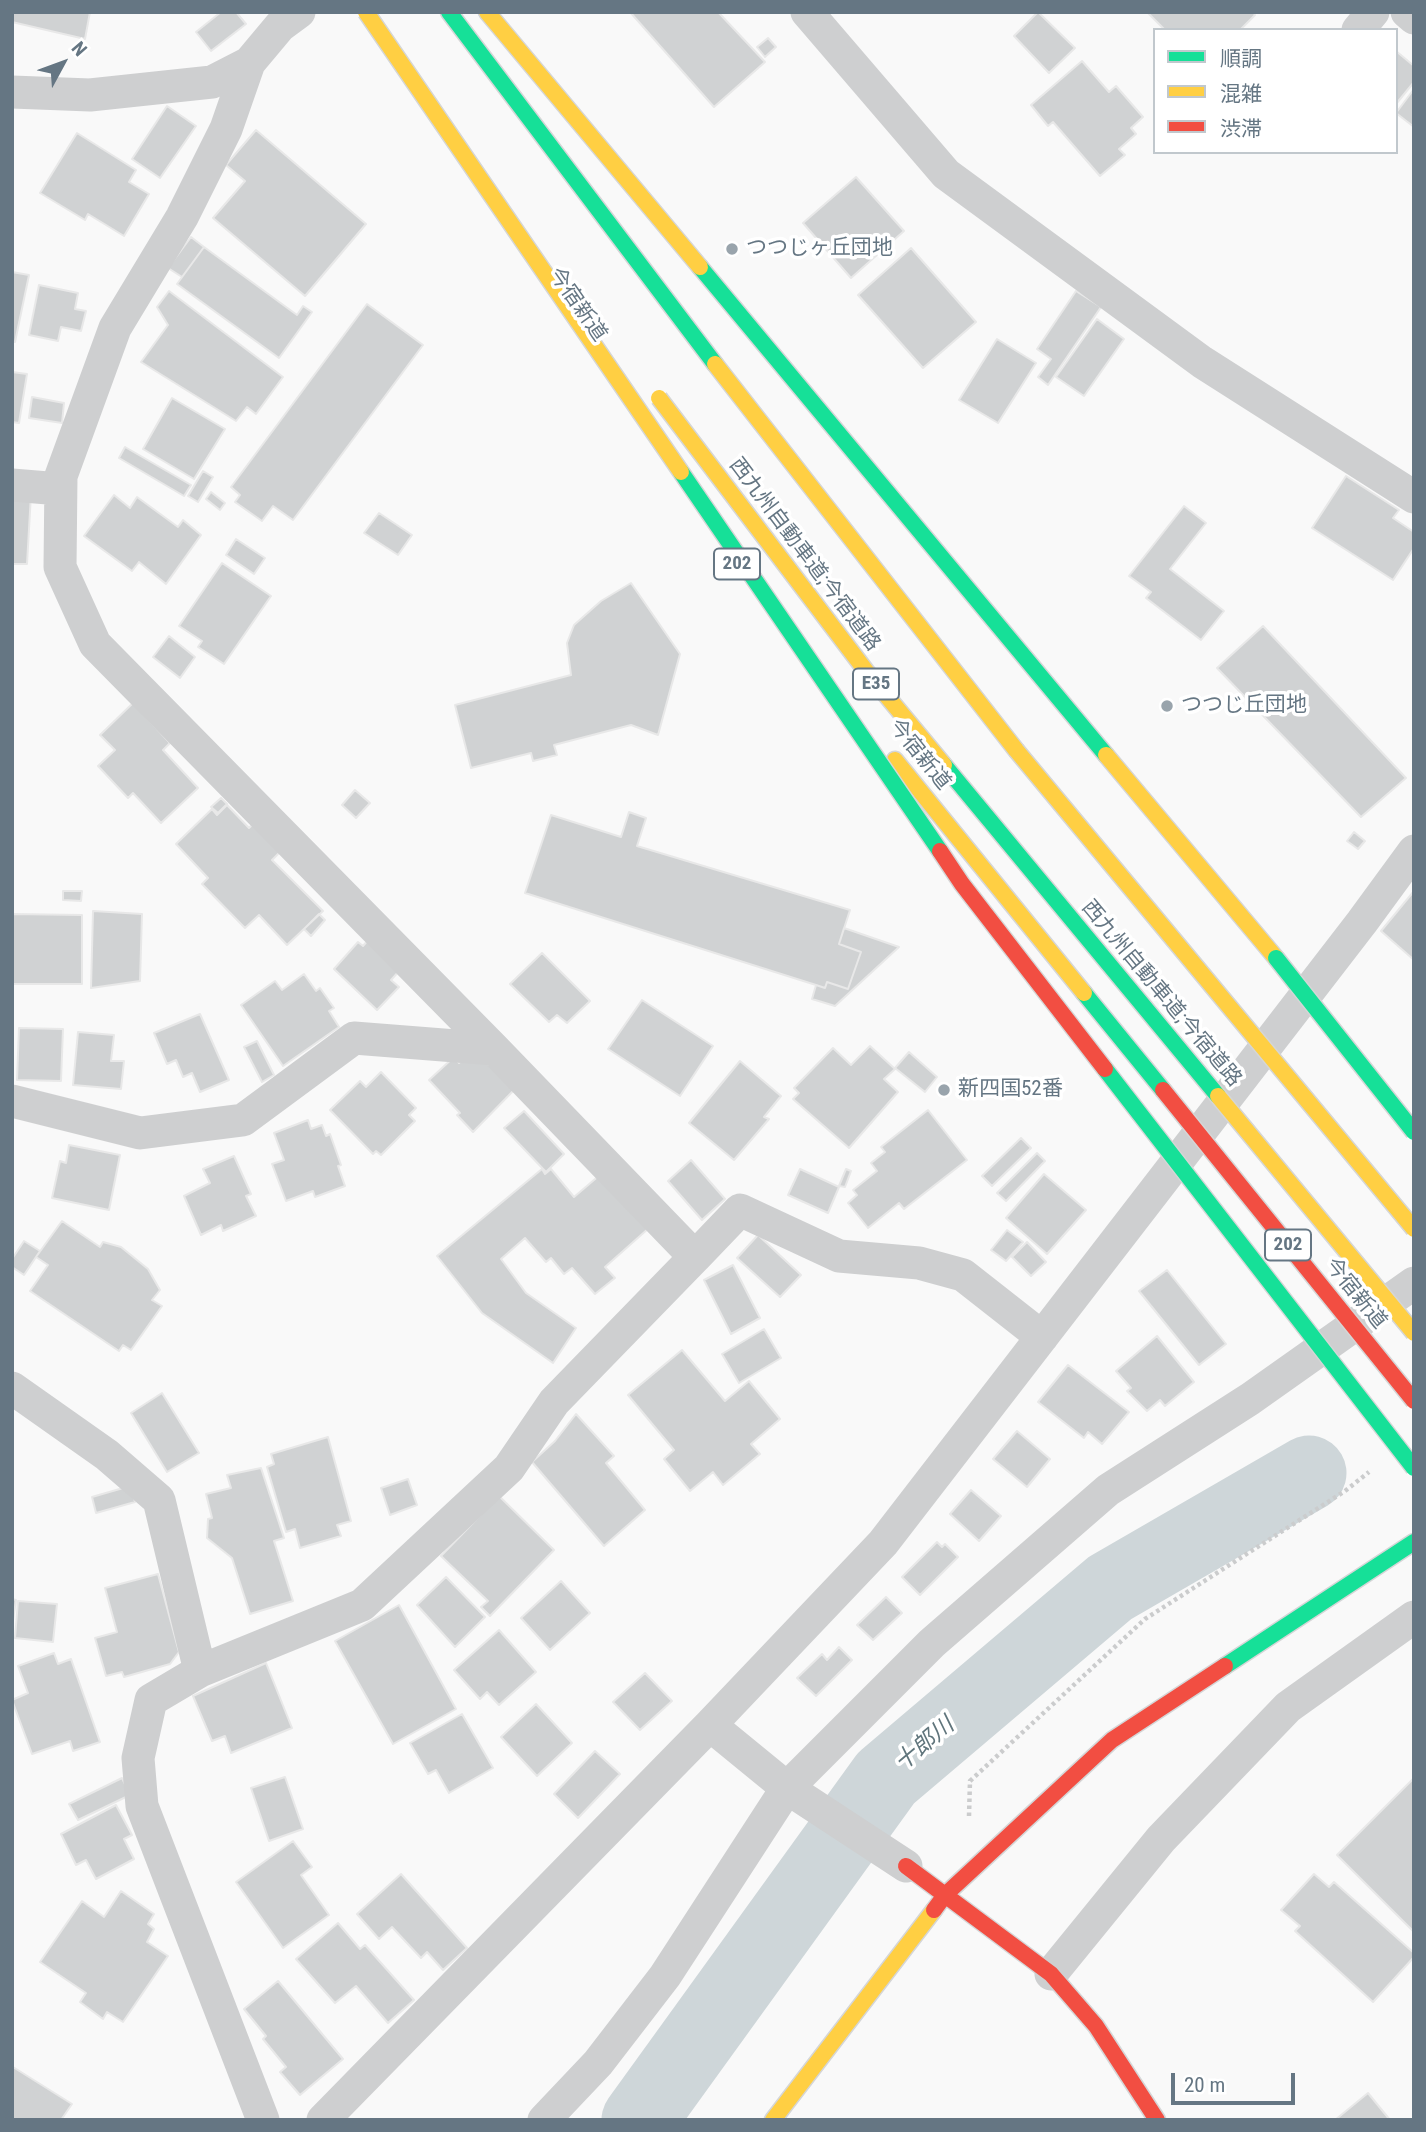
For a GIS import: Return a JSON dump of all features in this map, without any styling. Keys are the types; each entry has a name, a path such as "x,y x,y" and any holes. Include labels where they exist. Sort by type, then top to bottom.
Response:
{"main road":[{"path":"367,12 562,269"},
{"path":"367,12 962,884 1414,1468"},
{"name":"西九州自動車道;今宿道路","path":"449,12 765,431 1016,750 1414,1229"},
{"path":"487,12 1276,958 1414,1132"},
{"name":"今宿新道","path":"370,46 719,542 1414,1401"},
{"name":"西九州自動車道;今宿道路","path":"646,381 866,671 1414,1333"},
{"path":"773,2120 944,1895 1112,1740 1414,1542"},
{"path":"906,1866 1051,1975 1096,2026 1157,2120"}],"street":[{"path":"299,12 280,26 249,63 226,129 182,217 115,328 61,476 60,567 95,644 494,1049 695,1258"},
{"path":"807,12 946,174 1202,362 1414,497"},
{"path":"1360,28 1373,12"},
{"path":"1407,12 1414,18"},
{"path":"12,92 90,95 212,82 249,63"},
{"path":"12,485 60,489"},
{"path":"323,2120 710,1725 883,1543 1414,851"},
{"path":"12,1101 140,1133 243,1120 354,1038 494,1049"},
{"path":"263,2120 142,1806 138,1758 151,1700 200,1671 362,1605 509,1468 554,1402 740,1210 839,1256 919,1263 963,1275 1042,1337"},
{"path":"544,2120 598,2063 664,1976 787,1788 932,1643 1108,1490 1250,1399 1414,1283"},
{"path":"12,1388 107,1455 159,1500 200,1671"},
{"path":"1051,1975 1161,1839 1288,1707 1414,1617"},
{"path":"710,1725 787,1788 906,1866"}],"path":[{"path":"969,1821 970,1781 1145,1619 1345,1491 1374,1468"}],"building":[{"path":"12,12 90,12 85,39 12,22"},
{"path":"221,12 236,12 246,24 211,51 196,32"},
{"path":"630,12 718,12 765,62 714,107"},
{"path":"1038,12 1075,48 1049,73 1014,36"},
{"path":"1147,12 1253,12 1255,15 1242,28 1163,28"},
{"path":"768,38 776,47 765,57 757,47"},
{"path":"1398,53 1414,66 1414,82 1398,102"},
{"path":"1082,61 1109,92 1116,86 1143,117 1131,128 1136,134 1119,149 1125,155 1100,176 1053,122 1048,126 1031,105"},
{"path":"1414,89 1414,127 1398,115 1398,110"},
{"path":"167,106 196,126 160,178 132,159"},
{"path":"256,130 366,224 305,296 213,218 245,181 226,165"},
{"path":"77,133 136,170 129,182 149,194 124,236 88,214 85,220 40,193"},
{"path":"856,177 904,231 851,278 803,223"},
{"path":"191,237 204,247 182,277 168,268"},
{"path":"204,247 297,315 303,306 312,312 279,358 177,284"},
{"path":"911,248 976,322 923,368 858,295"},
{"path":"12,272 29,275 15,342 12,341"},
{"path":"39,285 78,293 75,309 86,311 81,331 61,327 58,341 29,335"},
{"path":"169,291 283,377 256,414 247,407 236,421 141,362 168,325 157,307"},
{"path":"1076,291 1101,307 1048,385 1038,377 1051,359 1037,349"},
{"path":"367,304 423,345 293,520 273,506 262,521 235,502 240,495 231,487"},
{"path":"1097,319 1124,339 1084,396 1056,377"},
{"path":"997,339 1036,363 998,423 959,400"},
{"path":"12,372 27,374 19,423 12,422"},
{"path":"32,397 64,403 62,423 29,418"},
{"path":"172,398 225,429 194,479 143,449"},
{"path":"125,447 191,485 184,496 119,458"},
{"path":"203,471 213,477 198,502 188,496"},
{"path":"1346,476 1399,510 1393,518 1414,532 1414,548 1393,580 1312,528"},
{"path":"211,492 225,503 220,510 206,499"},
{"path":"12,493 31,494 27,564 12,564"},
{"path":"114,495 130,508 137,497 178,527 183,520 201,535 166,584 139,562 132,571 84,536"},
{"path":"1184,506 1206,523 1170,569 1224,611 1201,640 1146,598 1151,592 1129,576"},
{"path":"379,513 412,535 398,555 364,533"},
{"path":"236,539 265,558 254,574 226,555"},
{"path":"222,563 271,596 224,664 198,647 202,641 179,626"},
{"path":"631,583 680,654 658,735 631,725 554,745 557,755 533,761 531,753 471,768 455,705 571,675 567,643 574,625 601,601"},
{"path":"1263,626 1406,778 1361,817 1217,668"},
{"path":"169,636 195,657 180,678 153,657"},
{"path":"133,703 170,743 163,750 198,788 161,823 133,793 128,798 98,766 115,750 100,735"},
{"path":"355,790 370,803 356,818 342,805"},
{"path":"221,798 227,804 218,813 211,807"},
{"path":"227,805 249,828 253,824 280,852 272,860 323,911 287,945 259,915 245,928 202,884 208,878 176,844 212,809 217,815"},
{"path":"629,812 646,818 637,846 850,910 839,944 861,952 848,989 827,982 825,988 525,893 551,815 621,837"},
{"path":"1354,832 1365,841 1358,849 1347,841"},
{"path":"63,891 82,891 81,901 63,900"},
{"path":"1414,891 1414,960 1381,931"},
{"path":"93,911 142,914 140,981 91,988"},
{"path":"12,914 82,915 82,984 12,984"},
{"path":"319,914 325,920 311,936 304,929"},
{"path":"844,928 899,947 835,1006 812,999 816,985 825,988 827,982 848,989 861,952 839,944"},
{"path":"369,939 401,969 391,980 399,987 377,1010 334,969 358,942 363,946"},
{"path":"542,953 590,1001 567,1023 557,1015 549,1022 510,984"},
{"path":"304,974 316,991 320,988 334,1008 329,1011 339,1027 283,1066 241,1005 275,981 282,990"},
{"path":"642,1000 713,1046 680,1096 608,1049"},
{"path":"200,1014 229,1080 200,1092 192,1073 183,1077 176,1060 167,1064 154,1033"},
{"path":"19,1028 63,1029 61,1081 17,1080"},
{"path":"78,1032 114,1035 111,1061 124,1061 121,1089 73,1085"},
{"path":"257,1041 274,1075 262,1082 244,1047"},
{"path":"870,1046 895,1069 884,1079 898,1092 849,1148 793,1099 799,1093 794,1088 833,1048 851,1065"},
{"path":"472,1050 515,1089 473,1132 457,1115 460,1113 429,1080 454,1057 459,1063"},
{"path":"909,1052 937,1077 925,1092 895,1068"},
{"path":"740,1061 781,1096 764,1117 769,1119 734,1160 689,1123"},
{"path":"381,1072 416,1108 409,1115 415,1121 381,1155 376,1151 373,1154 330,1110 360,1081 366,1087"},
{"path":"928,1110 967,1160 904,1209 899,1203 868,1228 848,1203 857,1195 853,1190 877,1171 871,1163 885,1152 881,1147"},
{"path":"524,1111 564,1154 546,1172 504,1128"},
{"path":"308,1120 311,1129 322,1125 326,1136 330,1134 345,1186 315,1197 313,1191 286,1201 272,1164 284,1160 274,1133"},
{"path":"1021,1138 1031,1148 992,1186 982,1176"},
{"path":"69,1145 120,1155 109,1210 52,1198 60,1161 66,1163"},
{"path":"1037,1153 1045,1161 1006,1201 997,1193"},
{"path":"234,1156 251,1194 246,1196 256,1216 223,1231 221,1225 201,1235 184,1196 210,1183 203,1169"},
{"path":"691,1160 725,1199 702,1220 668,1181"},
{"path":"542,1169 545,1174 551,1169 574,1197 601,1174 649,1228 605,1267 615,1278 595,1294 572,1268 564,1274 551,1258 546,1262 525,1238 501,1259 526,1293 576,1328 553,1363 482,1313 437,1256"},
{"path":"800,1169 839,1187 828,1213 788,1195"},
{"path":"846,1169 851,1171 845,1187 839,1186"},
{"path":"1044,1174 1086,1210 1047,1254 1006,1218"},
{"path":"62,1221 100,1247 103,1242 121,1247 148,1269 160,1290 152,1300 162,1306 131,1350 123,1345 119,1351 30,1291 48,1265 36,1257"},
{"path":"1007,1230 1023,1242 1006,1261 991,1250"},
{"path":"758,1235 801,1275 780,1297 737,1258"},
{"path":"24,1241 40,1251 24,1275 12,1267 12,1259"},
{"path":"1027,1242 1046,1262 1031,1276 1012,1257"},
{"path":"733,1265 760,1318 731,1334 704,1280"},
{"path":"1167,1270 1226,1344 1199,1365 1139,1291"},
{"path":"764,1329 781,1358 739,1383 722,1354"},
{"path":"1157,1336 1194,1382 1165,1406 1160,1400 1147,1411 1127,1391 1131,1388 1116,1371"},
{"path":"682,1350 725,1401 749,1381 780,1419 751,1444 760,1454 723,1485 713,1472 690,1491 664,1459 674,1450 628,1395"},
{"path":"1068,1365 1129,1412 1102,1444 1088,1432 1084,1438 1038,1402"},
{"path":"162,1393 199,1453 167,1472 131,1413"},
{"path":"576,1414 614,1456 606,1463 645,1510 604,1546 532,1462 555,1441"},
{"path":"1017,1431 1050,1459 1027,1487 993,1459"},
{"path":"328,1437 351,1521 337,1525 341,1536 300,1548 295,1529 286,1532 267,1467 274,1464 271,1454"},
{"path":"261,1468 284,1538 274,1541 293,1601 250,1614 232,1558 207,1538 208,1519 212,1518 206,1494 231,1488 227,1475"},
{"path":"408,1479 417,1505 390,1515 381,1488"},
{"path":"130,1486 135,1502 96,1513 92,1497"},
{"path":"971,1490 1001,1516 979,1541 950,1514"},
{"path":"499,1496 554,1550 490,1616 481,1607 488,1601 441,1556"},
{"path":"937,1542 942,1547 945,1544 958,1557 920,1595 902,1577"},
{"path":"158,1574 179,1652 170,1664 124,1677 122,1672 106,1676 95,1638 117,1632 105,1588"},
{"path":"446,1577 485,1617 455,1647 417,1605"},
{"path":"561,1581 590,1613 550,1650 521,1618"},
{"path":"886,1597 902,1613 873,1640 857,1625"},
{"path":"12,1599 16,1600 12,1627"},
{"path":"18,1601 57,1604 53,1642 15,1638"},
{"path":"399,1605 456,1709 393,1744 335,1641"},
{"path":"499,1630 536,1672 499,1705 487,1692 480,1699 454,1670"},
{"path":"839,1647 852,1660 816,1696 797,1678 822,1654 827,1660"},
{"path":"54,1653 58,1664 71,1659 100,1742 73,1751 70,1741 32,1754 12,1700 28,1693 18,1666"},
{"path":"266,1663 292,1728 231,1753 225,1736 212,1741 193,1696"},
{"path":"645,1673 672,1701 640,1730 613,1702"},
{"path":"536,1704 572,1743 537,1776 501,1737"},
{"path":"462,1714 493,1768 449,1793 436,1770 428,1774 410,1743"},
{"path":"595,1751 620,1774 578,1818 554,1794"},
{"path":"285,1777 303,1829 269,1841 251,1788"},
{"path":"122,1778 130,1795 78,1820 69,1804"},
{"path":"1414,1778 1414,1932 1337,1855"},
{"path":"116,1805 132,1835 124,1839 134,1859 96,1879 86,1860 76,1865 61,1834"},
{"path":"293,1841 312,1867 301,1875 329,1915 283,1948 236,1882"},
{"path":"401,1874 467,1948 443,1970 427,1952 421,1958 392,1927 379,1939 357,1914"},
{"path":"1314,1874 1329,1887 1334,1882 1414,1953 1414,1957 1373,2002 1295,1931 1300,1926 1281,1910"},
{"path":"121,1891 154,1914 148,1924 154,1929 147,1942 168,1956 123,2022 107,2012 103,2019 80,2002 86,1993 40,1962 82,1901 104,1917"},
{"path":"338,1923 360,1949 365,1945 414,2000 388,2023 356,1986 335,2003 296,1959"},
{"path":"278,1981 343,2059 300,2095 280,2072 286,2067 263,2039 266,2036 244,2009"},
{"path":"13,2067 72,2104 61,2120 12,2120"},
{"path":"1368,2093 1390,2120 1335,2120"}],"waterway":[{"name":"十郎川","path":"639,2120 886,1778 1110,1588 1309,1473"}],"traffic: fast":[{"path":"449,12 715,364"},
{"path":"700,267 1106,755"},
{"path":"681,472 940,851"},
{"path":"944,765 1218,1096"},
{"path":"1276,958 1414,1132"},
{"path":"1084,993 1163,1090"},
{"path":"1105,1069 1414,1468"},
{"path":"1225,1666 1414,1542"}],"traffic: slow":[{"path":"366,12 681,472"},
{"path":"487,12 700,267"},
{"path":"715,364 1016,750"},
{"path":"659,398 866,671 944,765"},
{"path":"1016,750 1414,1229"},
{"path":"1106,755 1276,958"},
{"path":"895,760 1084,993"},
{"path":"1218,1096 1414,1333"},
{"path":"773,2120 934,1910"}],"traffic: jam":[{"path":"940,851 962,884 1105,1069"},
{"path":"1163,1090 1414,1401"},
{"path":"934,1910 945,1895 1112,1740 1225,1666"},
{"path":"906,1866 1051,1974 1096,2026 1157,2120"}],"place":[{"name":"つつじヶ丘団地","path":"732,249"},
{"name":"つつじ丘団地","path":"1167,706"},
{"name":"新四国52番","path":"944,1090"}]}
